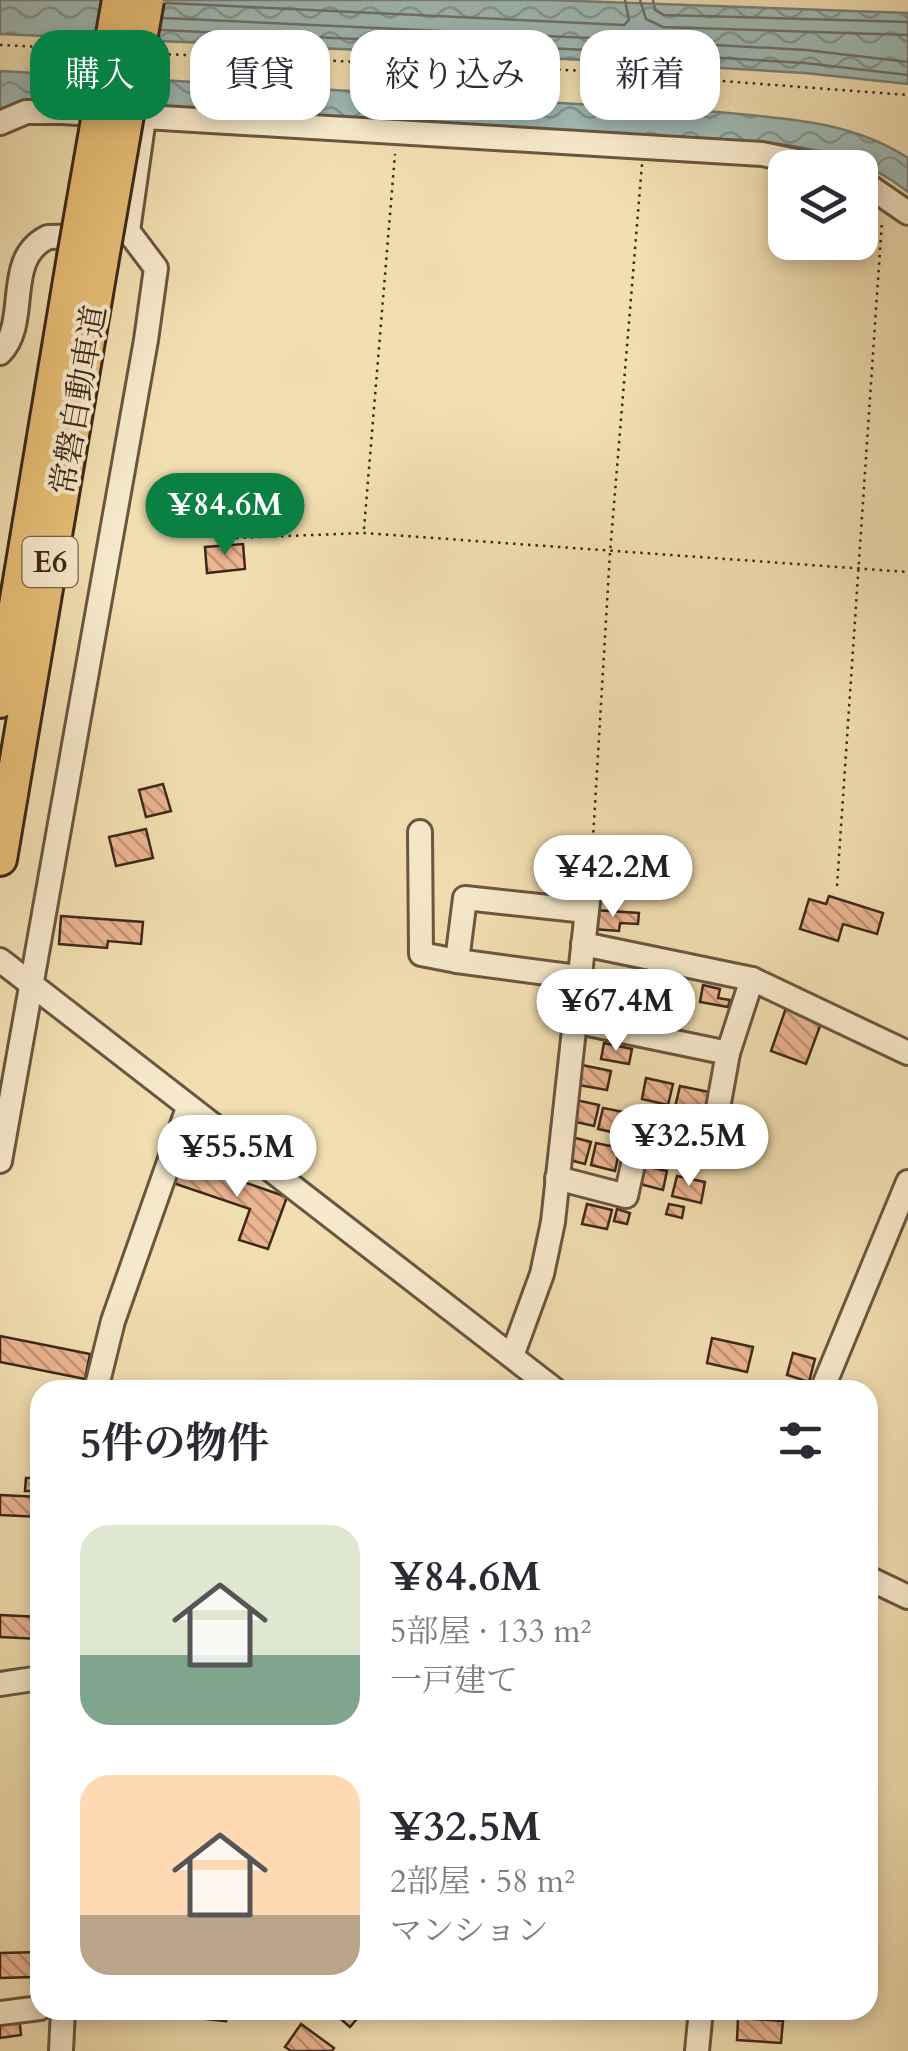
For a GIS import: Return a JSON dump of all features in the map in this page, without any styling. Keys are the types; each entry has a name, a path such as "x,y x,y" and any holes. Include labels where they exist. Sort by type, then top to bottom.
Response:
{"highway":[{"name":"常磐自動車道","path":"0,860 87,261 119,0"},
{"name":"常磐自動車道","path":"0,701 87,261 148,0"}],"street":[{"path":"0,124 30,112"},
{"path":"170,119 768,155"},
{"path":"0,1161 156,268 128,231 144,120"},
{"path":"878,190 908,213"},
{"path":"0,353 10,341 24,258 39,241 61,234 110,237 140,246"},
{"path":"420,832 421,954 577,976"},
{"path":"512,1356 542,1274 557,1178 591,874"},
{"path":"457,960 464,898 586,911"},
{"path":"583,944 752,979 908,1053"},
{"path":"0,960 542,1380"},
{"path":"557,1178 626,1196 644,1120 713,1136 728,1053 752,979"},
{"path":"574,1021 728,1053"},
{"path":"98,1380 112,1320 188,1108"},
{"path":"826,1380 908,1182"},
{"path":"878,1583 908,1597"},
{"path":"0,1684 30,1680"},
{"path":"0,2013 30,2009"},
{"path":"61,2051 63,2020"},
{"path":"697,2051 700,2020"}],"path":[{"path":"0,46 30,47"},
{"path":"170,54 589,71 908,94"},
{"path":"364,532 397,132"},
{"path":"591,874 610,553 643,148"},
{"path":"836,886 884,194"},
{"path":"236,538 364,532 908,572"}],"water":[{"path":"0,0 550,0 908,13 908,84 720,68 720,30 580,30 580,60 560,59 560,30 350,30 350,50 330,49 330,30 190,30 190,42 170,42 170,30 30,30 30,35 0,34"},
{"path":"0,71 30,73 30,100 0,109"},
{"path":"170,81 190,82 190,109 170,108"},
{"path":"330,90 350,91 350,119 330,117"},
{"path":"560,103 580,104 580,120 720,120 720,112 816,123 863,136 908,158 908,192 878,172 878,150 812,150 771,143 374,120 560,120"}],"building":[{"path":"243,544 245,569 207,573 205,547"},
{"path":"163,784 171,811 146,817 139,790"},
{"path":"146,829 153,858 116,866 109,837"},
{"path":"829,896 883,913 877,934 843,924 838,941 800,929 809,899 826,904"},
{"path":"594,910 639,913 638,924 620,923 619,931 593,929"},
{"path":"61,916 143,922 141,944 108,941 107,948 59,944"},
{"path":"644,967 668,971 665,989 641,985"},
{"path":"703,985 720,989 718,998 730,1000 728,1007 700,1002"},
{"path":"582,987 608,992 605,1009 579,1004"},
{"path":"787,1005 823,1018 806,1064 771,1051"},
{"path":"604,1043 632,1049 629,1064 601,1059"},
{"path":"577,1064 611,1071 607,1090 573,1084"},
{"path":"646,1078 673,1084 668,1105 642,1099"},
{"path":"680,1086 709,1092 704,1114 675,1107"},
{"path":"571,1099 599,1105 594,1126 567,1120"},
{"path":"603,1108 629,1113 625,1135 598,1129"},
{"path":"650,1131 675,1136 671,1154 646,1149"},
{"path":"568,1136 591,1142 585,1164 562,1158"},
{"path":"596,1143 620,1148 615,1171 591,1165"},
{"path":"180,1160 287,1197 268,1249 239,1240 250,1209 173,1183"},
{"path":"640,1165 667,1171 663,1190 636,1183"},
{"path":"677,1176 705,1182 701,1203 672,1196"},
{"path":"587,1204 612,1210 607,1229 582,1224"},
{"path":"669,1204 684,1207 682,1218 666,1214"},
{"path":"617,1209 630,1213 627,1224 614,1221"},
{"path":"0,1336 90,1354 85,1379 0,1362"},
{"path":"712,1338 753,1347 747,1372 707,1363"},
{"path":"793,1353 815,1359 810,1380 787,1375"},
{"path":"0,1495 30,1496 30,1516 0,1515"},
{"path":"0,1615 30,1616 30,1638 0,1637"},
{"path":"30,1952 30,1977 0,1978 0,1953"},
{"path":"19,2015 21,2035 0,2038 0,2017"},
{"path":"738,2020 783,2021 781,2043 737,2040"},
{"path":"301,2024 334,2048 332,2051 291,2051 285,2047"}]}
